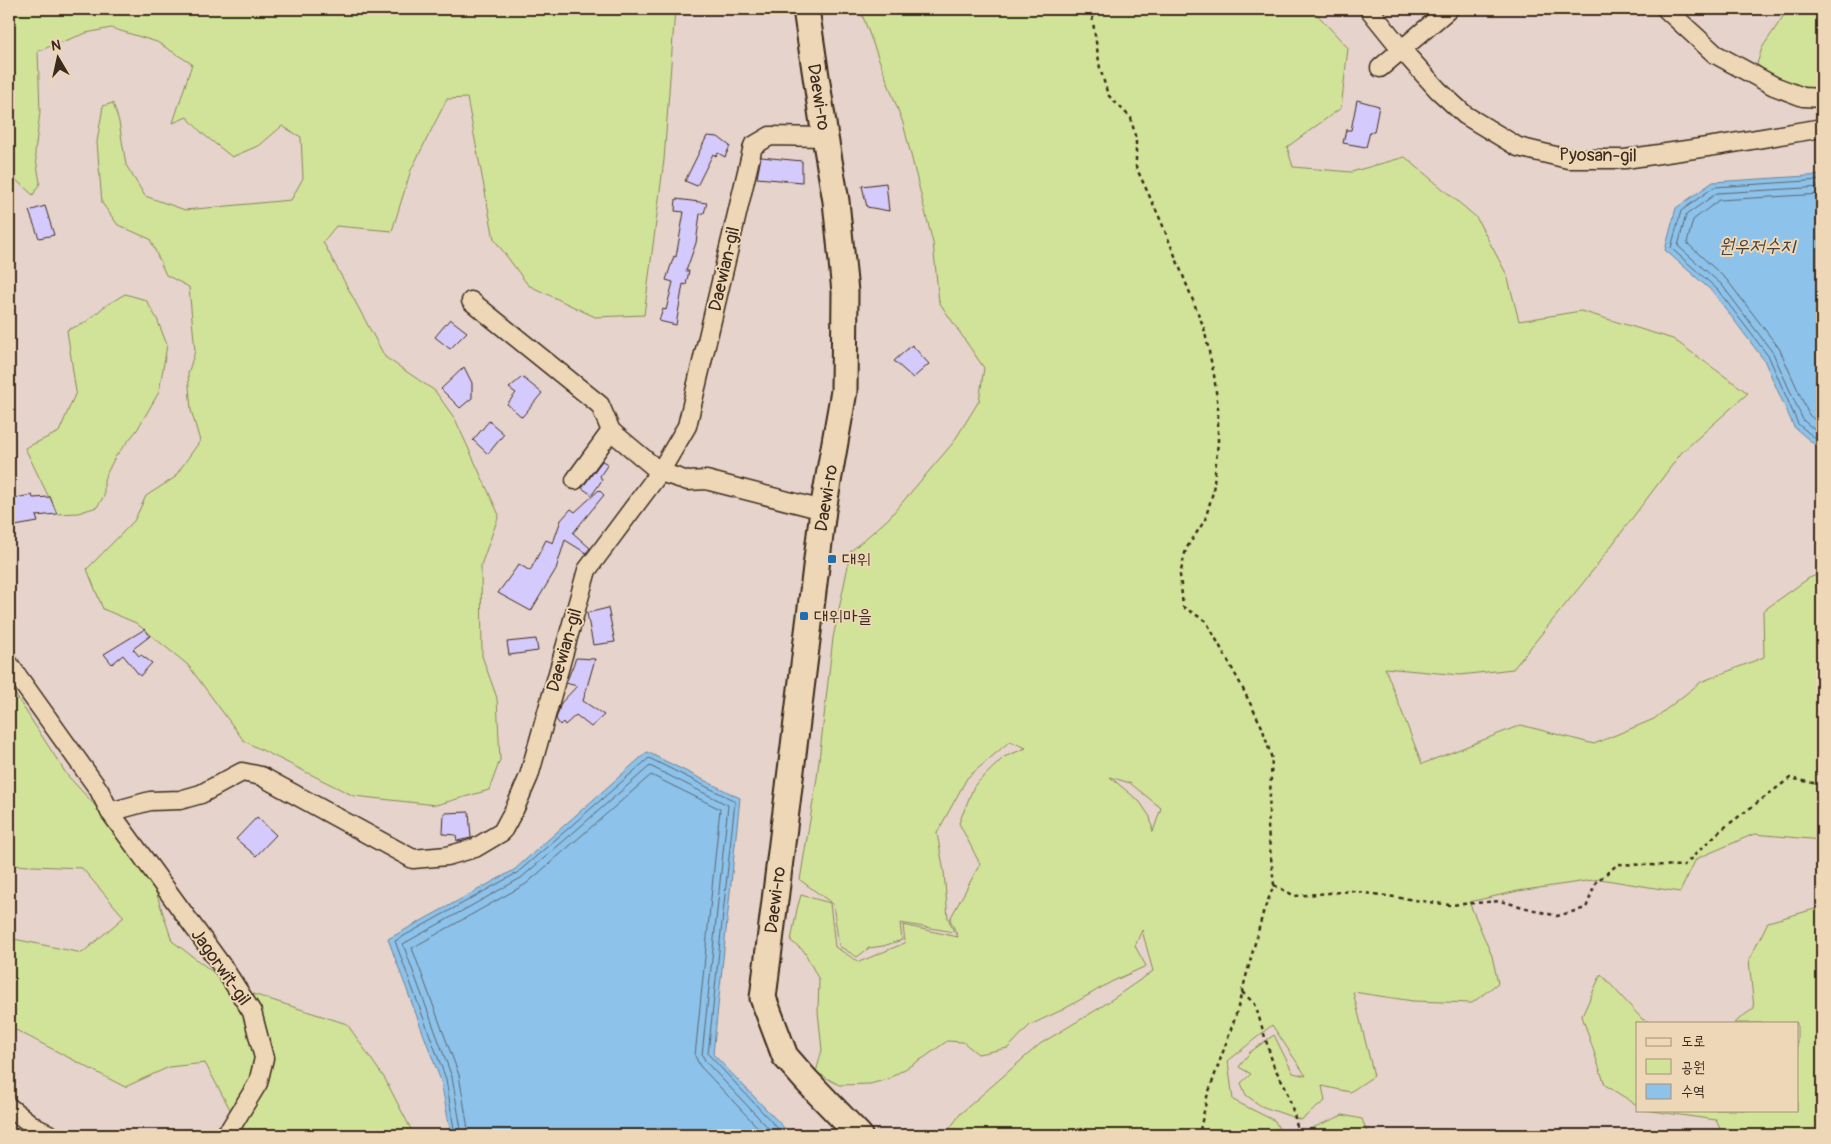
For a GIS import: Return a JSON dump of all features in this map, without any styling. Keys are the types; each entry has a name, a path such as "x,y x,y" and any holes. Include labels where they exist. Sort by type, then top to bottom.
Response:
{"main road":[{"name":"Daewi-ro","path":"806,9 836,200 844,274 844,391 824,510 763,998 785,1056 859,1135"}],"street":[{"name":"Pyosan-gil","path":"1369,9 1438,90 1465,115 1518,147 1568,159 1625,159 1822,128"},
{"path":"1380,68 1450,9"},
{"path":"1666,9 1716,54 1774,86 1803,98 1822,98"},
{"name":"Daewian-gil","path":"110,812 150,801 180,800 201,794 242,772 261,776 413,859 447,856 466,851 475,848 502,832 529,776 587,570 660,472 687,426 754,146 770,136 825,137"},
{"path":"471,302 600,405 611,431 660,472 688,481 706,480 824,510"},
{"path":"575,480 611,431"},
{"name":"Jagorwit-gil","path":"9,664 99,790 110,812 225,970 252,1012 264,1058 258,1083 230,1129 224,1135"},
{"path":"9,1107 36,1128 51,1135"}],"path":[{"path":"1091,9 1100,68 1108,95 1131,118 1136,140 1136,167 1161,221 1204,328 1214,375 1218,408 1218,442 1213,492 1205,520 1186,549 1180,575 1183,607 1206,621 1262,727 1272,759 1268,830 1274,885 1263,912 1235,1018 1207,1097 1199,1135"},
{"path":"1274,885 1295,896 1352,891 1450,905 1500,901 1557,916 1586,908 1596,882 1618,864 1683,866 1721,830 1790,778 1822,785"},
{"path":"1242,992 1256,1004 1274,1067 1285,1086 1294,1114 1298,1135"}],"green space":[{"path":"9,9 675,9 664,160 644,315 595,317 528,285 494,239 467,98 447,99 411,170 392,231 336,226 323,242 385,357 435,391 455,419 499,515 481,565 482,656 497,698 500,760 489,790 436,805 354,796 244,741 188,665 136,623 103,609 87,569 134,521 146,496 174,478 200,441 191,410 188,374 195,351 189,287 166,275 150,239 118,225 102,203 97,142 103,106 113,103 119,122 126,165 145,196 185,210 291,200 303,178 301,137 282,126 260,145 232,157 203,134 187,117 173,123 192,64 157,42 111,28 86,33 38,51 40,112 35,152 40,183 33,195 15,179 9,159"},
{"path":"860,9 1312,9 1348,48 1341,108 1287,147 1293,167 1351,172 1405,157 1476,217 1507,275 1519,321 1581,311 1673,339 1748,393 1682,452 1587,578 1513,669 1460,675 1385,668 1422,764 1521,725 1594,744 1654,719 1701,682 1764,657 1763,611 1809,578 1822,573 1822,840 1754,834 1696,859 1680,892 1600,879 1518,891 1469,902 1492,956 1498,983 1472,1003 1413,1001 1353,992 1374,1076 1350,1092 1322,1086 1325,1101 1301,1120 1261,1106 1246,1095 1241,1083 1251,1074 1239,1067 1250,1052 1274,1035 1293,1073 1306,1076 1272,1025 1228,1061 1233,1100 1275,1121 1282,1135 945,1135 961,1113 1040,1044 1098,1009 1153,971 1142,930 1135,946 1146,966 1111,982 1064,1009 1030,1025 1008,1048 978,1054 963,1042 947,1041 925,1057 888,1079 870,1084 839,1085 816,1072 822,1050 818,1011 819,980 804,951 791,941 801,895 830,903 835,947 859,962 905,943 903,925 958,937 950,919 980,864 959,823 974,786 1004,757 1026,748 1010,741 967,778 937,833 944,872 948,918 954,932 900,923 902,940 869,948 857,957 839,946 833,904 800,880 817,778 833,638 851,551 888,519 953,443 979,401 984,368 939,302 933,243 903,123","holes":["1110,777 1130,783 1161,808 1153,832 1150,817 1140,802"]},
{"path":"1788,9 1822,9 1822,91 1794,87 1773,77 1757,64 1762,48"},
{"path":"125,294 146,300 157,319 167,345 159,392 137,430 115,457 104,479 104,496 97,507 78,513 57,514 25,448 59,432 76,392 67,330 85,323 105,306"},
{"path":"9,685 67,775 112,824 156,892 172,941 234,988 347,1024 385,1079 414,1135 312,1135 302,1130 303,1135 244,1135 205,1063 169,1067 125,1087 14,1029 9,1023 9,938 82,953 124,917 82,868 9,865"},
{"path":"1822,907 1822,1135 1723,1135 1716,1120 1659,1112 1798,1112 1798,1022 1735,1022 1754,1008 1749,960 1768,922"},
{"path":"1601,974 1642,1019 1650,1022 1636,1022 1636,1104 1605,1085 1582,1016"},
{"path":"1343,1115 1362,1119 1368,1135 1307,1135 1305,1131"}],"water":[{"name":"원우저수지","path":"1822,175 1822,451 1794,427 1764,360 1713,292 1665,250 1676,208 1713,182"},
{"path":"647,752 740,798 713,1054 791,1135 451,1135 441,1081 388,939 514,870"}],"building":[{"path":"1357,100 1379,106 1374,132 1370,132 1366,147 1343,143 1346,130 1351,130"},
{"path":"707,136 718,137 730,146 725,157 718,153 716,156 713,154 697,186 685,181"},
{"path":"761,157 802,161 802,182 757,178"},
{"path":"886,183 889,211 867,207 862,186"},
{"path":"676,199 707,203 704,213 700,214 696,243 686,271 689,271 686,285 683,284 676,325 659,321 663,309 666,310 673,282 666,280 674,256 676,257 684,212 675,211"},
{"path":"45,206 54,235 39,238 29,211"},
{"path":"450,319 467,332 450,349 435,337"},
{"path":"912,345 929,364 913,378 894,361"},
{"path":"464,367 472,383 472,398 460,408 441,389"},
{"path":"522,377 542,393 522,417 507,404 516,393 509,388"},
{"path":"489,421 504,434 488,454 473,440"},
{"path":"602,461 608,464 600,476 602,480 592,495 582,488"},
{"path":"599,490 604,495 573,533 590,548 586,553 565,540 556,569 531,611 498,593 519,564 530,571 546,540 553,543 561,520 571,509 575,512"},
{"path":"32,495 33,498 50,497 57,514 36,516 38,522 9,527 9,499"},
{"path":"608,608 615,642 593,645 587,613"},
{"path":"145,629 150,636 133,649 139,656 141,655 152,663 140,676 123,655 112,664 104,654"},
{"path":"536,639 538,651 509,655 507,642"},
{"path":"576,658 595,659 583,701 604,715 591,727 576,715 565,725 563,722 560,725 556,719 561,703 577,686 566,683"},
{"path":"469,812 471,838 457,841 456,835 443,834 444,813"},
{"path":"257,817 276,835 256,856 236,839"}],"place":[{"name":"대위","path":"832,559"},
{"name":"대위마을","path":"804,616"}]}
